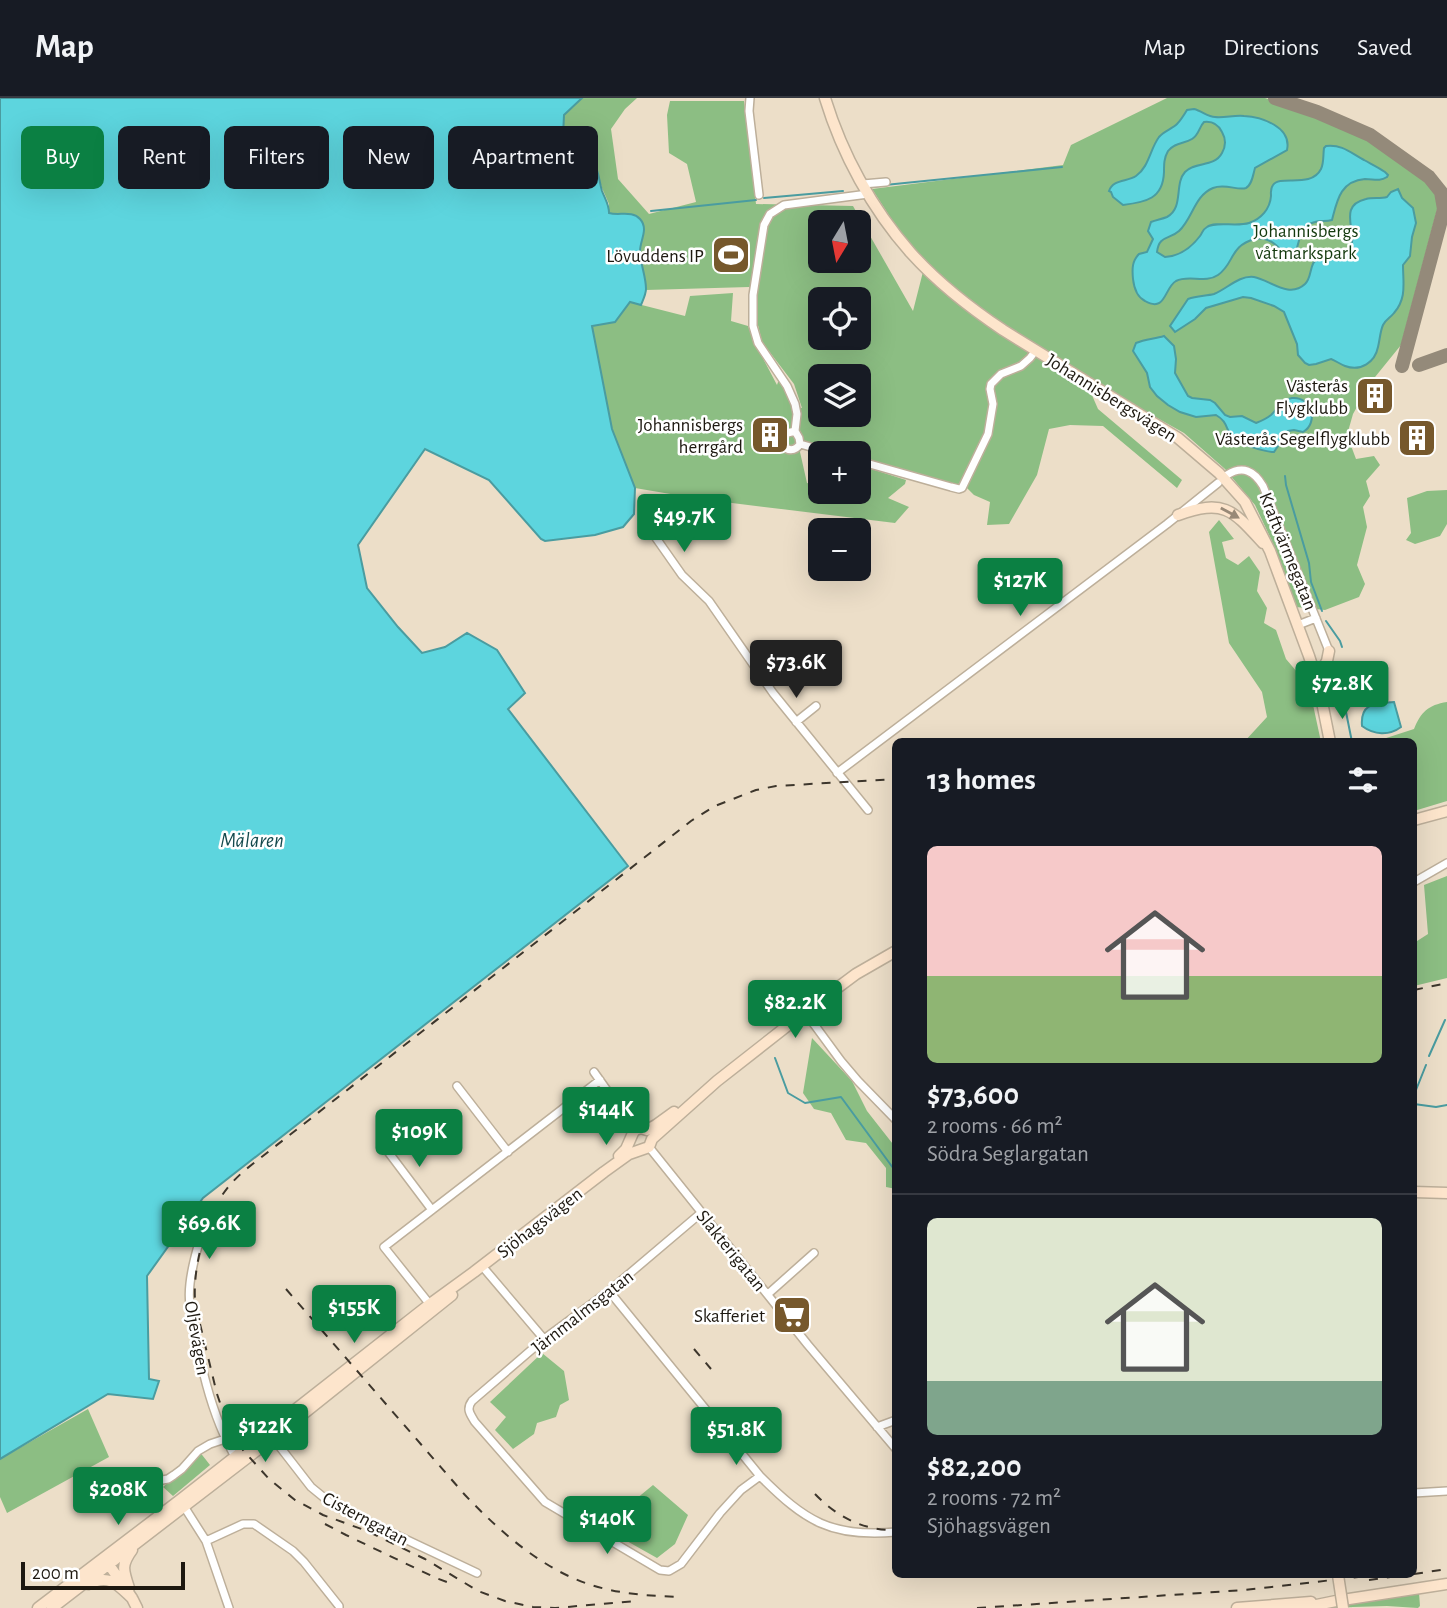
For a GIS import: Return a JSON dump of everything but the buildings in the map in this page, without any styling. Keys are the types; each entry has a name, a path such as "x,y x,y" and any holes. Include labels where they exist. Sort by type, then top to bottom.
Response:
{"main road":[{"name":"Johannisbergsvägen","path":"825,98 834,127 868,194 903,243 931,274 975,311 1178,438 1204,458 1245,502 1270,551 1298,625 1319,687 1329,738"},
{"path":"1178,515 1208,506 1230,511 1244,522 1270,551"},
{"path":"1319,687 1321,671 1329,651"},
{"path":"1417,819 1447,811"},
{"name":"Sjöhagsvägen","path":"38,1608 106,1560 136,1544 237,1460 463,1285 478,1269 604,1171 647,1142 656,1125 856,974 892,953"},
{"path":"641,1128 647,1142 633,1146 633,1135 641,1128"},
{"name":"Sjöhagsvägen","path":"604,1171 626,1149 633,1135"},
{"path":"1417,1192 1447,1192"},
{"name":"Sjöhagsvägen","path":"52,1608 145,1530 150,1522 182,1504"},
{"path":"135,1603 124,1570 124,1561 136,1544"},
{"path":"106,1560 135,1603"},
{"path":"1338,1578 1340,1604"},
{"path":"75,1590 98,1580 108,1580 119,1585 135,1603"},
{"path":"1302,1608 1340,1604 1447,1584"},
{"path":"1237,1608 1340,1604"}],"street":[{"path":"750,98 749,111 759,195"},
{"path":"863,184 886,182"},
{"path":"800,444 795,431 795,404 787,386 758,343 753,326 753,295 764,225 770,214 784,205 868,194"},
{"path":"871,464 962,488 988,434 993,404 991,384 1000,374 1021,366 1036,349"},
{"path":"795,431 784,434 782,445 792,450 800,444"},
{"path":"800,444 808,446"},
{"name":"Kraftvärmegatan","path":"1227,475 1234,471 1248,471 1257,476 1316,618"},
{"path":"837,773 1218,482"},
{"path":"693,508 656,538 682,575 709,601 768,687 868,810"},
{"path":"1298,625 1316,618 1329,651"},
{"path":"796,722 816,706"},
{"path":"1417,880 1447,863"},
{"path":"805,1012 850,1071 892,1116"},
{"path":"594,1072 633,1135"},
{"path":"432,1307 384,1247 600,1080"},
{"path":"457,1086 508,1152"},
{"name":"Slakterigatan","path":"647,1142 701,1213 892,1444"},
{"path":"383,1145 432,1210"},
{"name":"Oljevägen","path":"211,1209 201,1232 194,1262 190,1305 206,1384 225,1438 237,1460"},
{"name":"Järnmalmsgatan","path":"701,1213 609,1291 544,1339 472,1401 469,1411 475,1422 545,1502 660,1570 669,1571 681,1564 720,1513 741,1490 761,1476"},
{"path":"768,1294 814,1253"},
{"path":"478,1269 544,1339"},
{"path":"609,1291 761,1476 785,1500 819,1523 835,1529 853,1533 892,1532"},
{"path":"877,1427 892,1421"},
{"name":"Cisterngatan","path":"271,1435 311,1487 333,1505 477,1573"},
{"path":"132,1489 168,1479 182,1469 198,1451 225,1438"},
{"path":"1417,1493 1447,1491"},
{"path":"182,1504 206,1541 229,1608"},
{"path":"206,1541 243,1524 254,1524 293,1551 339,1607"}],"green space":[{"name":"Johannisbergs våtmarkspark","path":"582,98 637,98 625,109 611,129 618,179 649,214 696,202 687,164 669,153 667,115 670,101 744,101 756,204 853,206 855,210 808,210 808,273 872,273 872,239 913,311 926,260 907,243 872,189 1063,165 1071,145 1167,98 1265,98 1366,137 1432,186 1437,195 1438,206 1401,345 1371,382 1353,414 1347,435 1356,459 1374,456 1380,465 1366,481 1370,496 1363,507 1367,527 1357,565 1365,584 1359,597 1325,610 1296,607 1271,539 1255,505 1225,469 1184,433 1084,377 1098,409 1182,480 1177,488 1103,426 1070,425 1049,429 1037,475 1009,524 987,525 990,502 974,495 961,482 956,486 871,463 871,441 808,441 808,445 801,448 808,483 808,504 871,504 871,469 906,480 905,484 888,498 909,507 895,523 700,499 635,488 612,429 592,325 615,322 630,302 685,316 690,296 733,293 731,321 748,326 777,385 779,379 792,406 802,408 794,384 762,342 749,287 646,290 640,249 644,234 625,214 617,216 609,213 609,204 598,174 598,126 563,126 563,115"},
{"path":"1447,490 1447,524 1440,536 1415,544 1406,540 1411,533 1407,498 1427,491"},
{"path":"1219,520 1234,539 1222,542 1226,558 1238,565 1249,556 1260,572 1257,591 1267,608 1264,623 1276,630 1286,659 1309,686 1320,738 1248,738 1267,717 1262,692 1229,643 1209,532"},
{"path":"1447,702 1447,801 1417,810 1417,738 1386,738 1414,729 1426,710"},
{"path":"1447,876 1447,978 1417,985 1417,941 1428,934 1424,885"},
{"path":"812,1038 852,1081 867,1111 892,1143 892,1188 886,1187 886,1168 866,1143 846,1140 831,1113 814,1109 803,1093"},
{"path":"542,1353 564,1371 569,1400 560,1405 556,1417 537,1423 534,1434 513,1449 495,1430 506,1417 490,1402"},
{"path":"88,1409 109,1457 7,1513 0,1497 0,1459"},
{"path":"199,1451 210,1465 173,1496 163,1487"},
{"path":"653,1485 688,1515 675,1544 657,1558 602,1527"},
{"path":"1419,1593 1418,1608 1319,1608"}],"water":[{"name":"Mälaren","path":"0,98 582,98 564,115 564,126 448,126 448,189 598,189 598,175 609,213 637,216 643,223 640,251 646,289 641,305 630,302 615,322 592,326 612,429 635,488 634,514 623,527 595,535 545,541 489,480 425,449 358,545 367,588 422,653 445,647 467,633 497,650 525,693 508,709 628,866 203,1198 147,1276 149,1379 159,1381 153,1399 108,1394 0,1459"},
{"path":"1194,109 1212,117 1244,116 1267,121 1285,135 1287,150 1255,168 1248,187 1218,187 1202,196 1179,231 1160,243 1157,252 1165,257 1185,251 1204,229 1211,225 1244,224 1257,219 1267,209 1271,188 1277,182 1303,180 1316,175 1322,167 1326,146 1337,146 1346,150 1388,175 1376,180 1357,181 1345,188 1338,199 1332,220 1317,221 1306,227 1292,256 1286,256 1269,240 1255,239 1236,250 1218,275 1208,279 1186,278 1176,281 1161,302 1152,304 1136,292 1133,279 1134,262 1139,254 1147,252 1153,239 1148,231 1151,222 1167,217 1175,208 1185,172 1194,166 1219,158 1225,142 1222,132 1214,124 1204,122 1189,141 1171,148 1165,159 1163,181 1152,198 1123,205 1109,191 1114,184 1136,176 1147,163 1159,137 1177,124 1187,110"},
{"path":"1398,189 1402,198 1413,208 1416,223 1410,256 1403,265 1401,302 1383,325 1374,357 1362,367 1351,368 1331,359 1316,364 1305,363 1298,355 1297,344 1284,312 1251,298 1243,297 1206,308 1175,332 1170,326 1188,299 1214,294 1243,278 1254,277 1286,289 1299,288 1307,281 1316,259 1324,256 1340,257 1350,250 1350,214 1357,203 1369,198 1387,197"},
{"path":"1164,336 1174,346 1175,373 1188,396 1210,400 1225,415 1242,416 1256,423 1271,415 1285,400 1299,399 1304,401 1311,411 1308,428 1303,432 1288,431 1274,452 1270,452 1235,440 1223,420 1216,415 1196,417 1168,405 1150,387 1147,373 1133,351 1136,343"},
{"path":"1394,702 1401,727 1382,733 1362,726 1366,708"}],"waterway":[{"path":"885,185 1062,167"},
{"path":"871,187 880,186"},
{"path":"764,198 843,191"},
{"path":"651,211 756,200"},
{"path":"1285,476 1309,563 1311,582 1322,611"},
{"path":"1326,621 1342,647"},
{"path":"1327,675 1337,667 1351,738"},
{"path":"1337,672 1345,677 1354,702"},
{"path":"1429,1056 1445,1020"},
{"path":"775,1058 788,1093 805,1103 841,1097 892,1167"},
{"path":"1417,1088 1426,1065"},
{"path":"1417,1104 1436,1107 1447,1105"}],"taxiway":[{"path":"1275,98 1317,112 1370,135 1429,177 1441,192 1444,209 1402,366"},
{"path":"1419,365 1447,355"}],"railway":[{"path":"201,1333 195,1304 201,1248 220,1199 245,1170 691,821 715,806 756,790 776,786 892,779"},
{"path":"1417,989 1447,983"},
{"path":"286,1289 465,1495 512,1539 547,1565 586,1583 625,1593 681,1597"},
{"path":"200,1324 217,1394 228,1426 243,1450 269,1479 295,1500 323,1515 367,1531 425,1559 478,1591 505,1601 555,1608 637,1601"},
{"path":"694,1349 711,1369"},
{"path":"815,1494 852,1521 873,1528 892,1530"},
{"path":"325,1524 455,1585"},
{"path":"1417,1574 1447,1569"},
{"path":"977,1608 1245,1590 1350,1578"},
{"path":"1369,1580 1383,1578"}],"place":[{"name":"Lövuddens IP","path":"731,255"},
{"name":"Västerås Flygklubb","path":"1375,396"},
{"name":"Johannisbergs herrgård","path":"770,435"},
{"name":"Västerås Segelflygklubb","path":"1417,438"},
{"name":"Skafferiet","path":"792,1315"}]}
